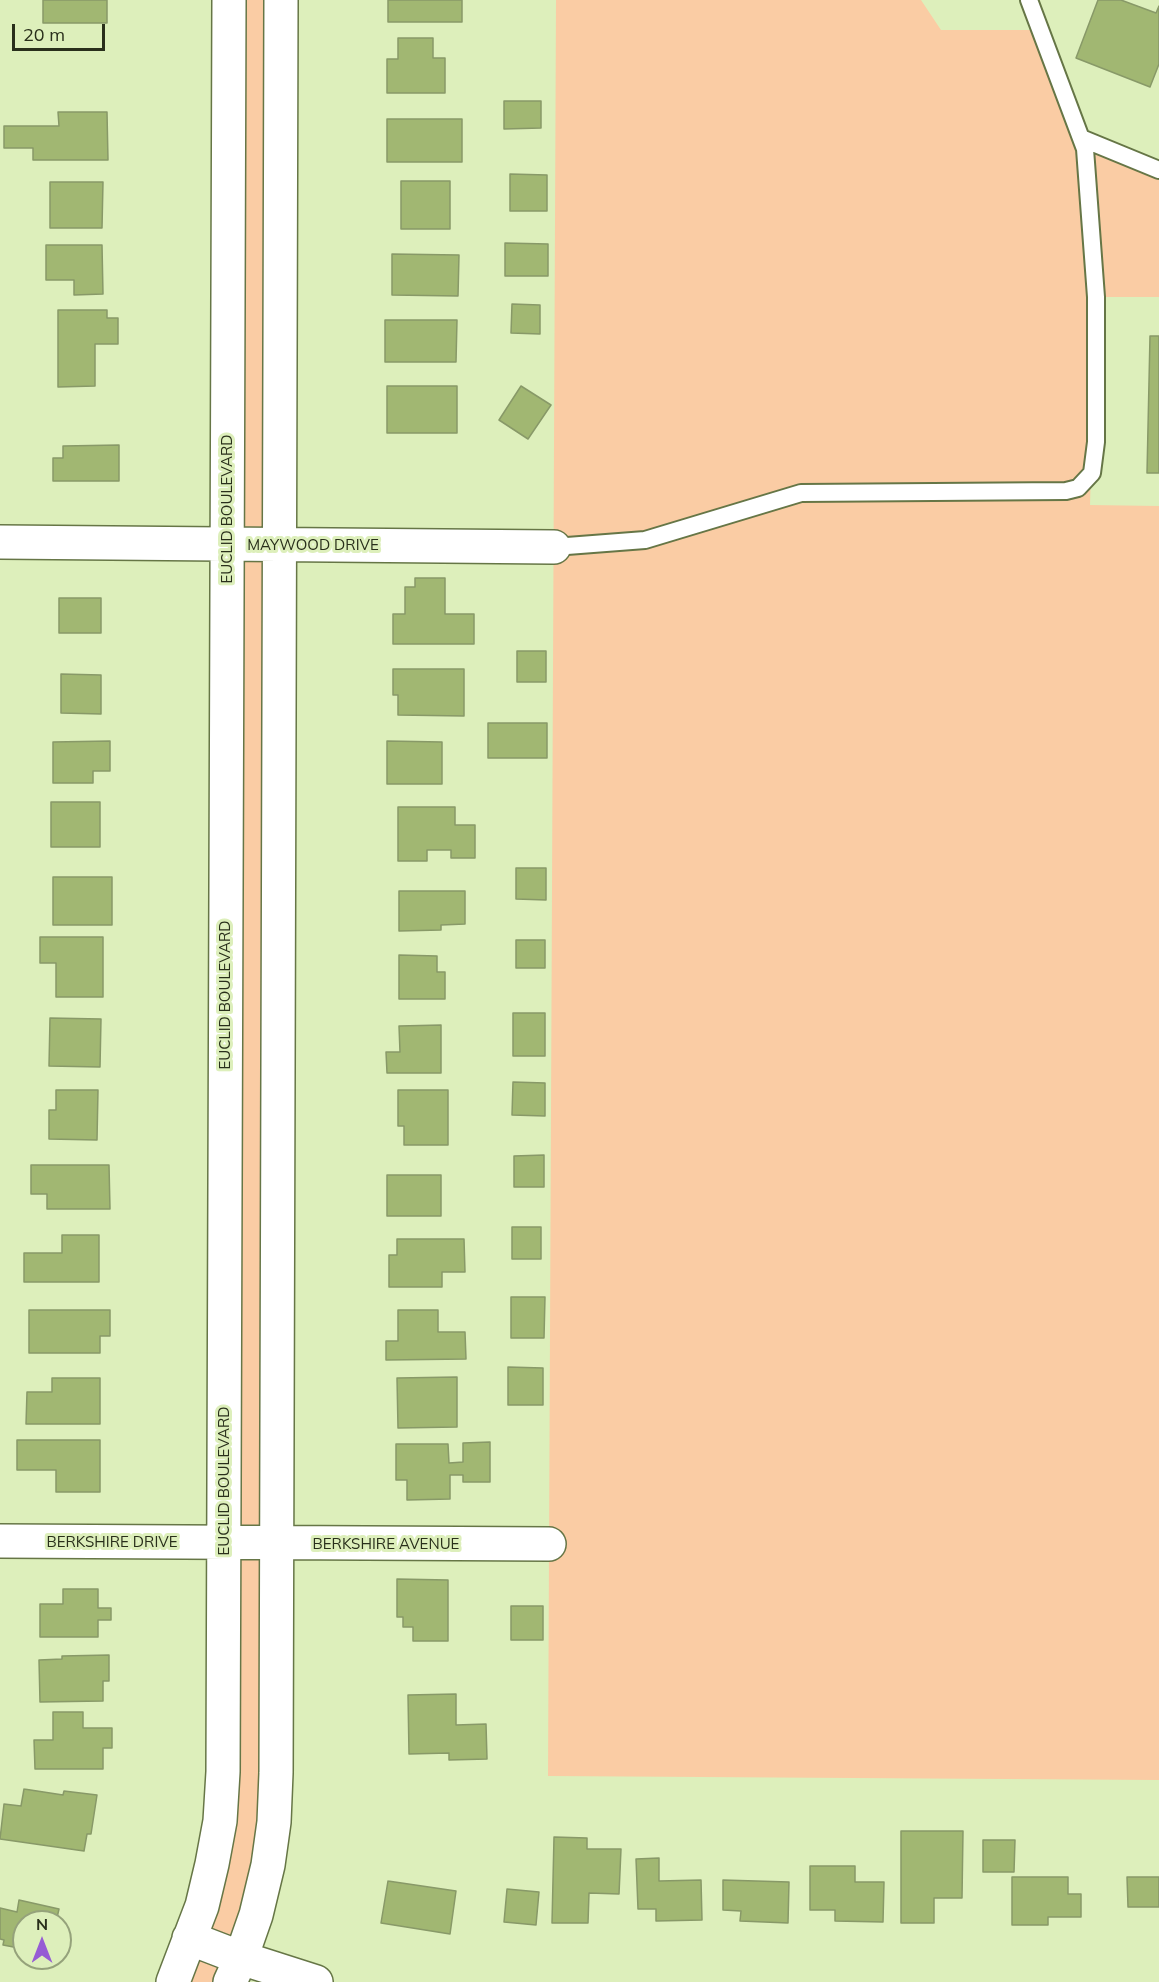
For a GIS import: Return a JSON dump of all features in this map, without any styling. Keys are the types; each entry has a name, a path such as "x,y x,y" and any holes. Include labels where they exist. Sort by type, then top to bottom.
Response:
{"street":[{"name":"EUCLID BOULEVARD","path":"173,1982 202,1906 213,1864 220,1821 223,1772 229,0"},
{"path":"235,1970 256,1916 268,1865 274,1822 276,1773 281,0"},
{"name":"MAYWOOD DRIVE","path":"0,542 554,547"},
{"path":"225,1043 278,1044"},
{"name":"BERKSHIRE DRIVE","path":"0,1541 224,1543"},
{"name":"BERKSHIRE AVENUE","path":"224,1543 549,1544"},
{"path":"223,1772 276,1773"},
{"path":"189,1938 235,1970 316,1982"}],"lane":[{"path":"554,547 645,540 801,493 1066,491 1078,488 1092,473 1096,442 1096,297 1085,149 1029,0"},
{"path":"1082,138 1159,170"}],"shaded area":[{"path":"229,0 281,0 276,1773 230,1982 176,1982 212,1864"},
{"path":"556,0 921,0 941,30 1040,30 1085,149 1159,179 1159,297 1096,297 1090,505 1159,506 1159,1780 548,1776"}],"building":[{"path":"43,0 107,0 107,23 43,23"},
{"path":"388,0 462,0 462,22 388,22"},
{"path":"1098,0 1121,0 1156,13 1159,6 1159,64 1150,87 1076,58"},
{"path":"398,38 433,38 433,58 445,58 445,93 387,93 387,59 398,59"},
{"path":"504,101 541,101 541,128 504,129"},
{"path":"58,112 107,112 108,160 33,160 33,148 4,148 4,126 59,126"},
{"path":"387,119 462,119 462,162 387,162"},
{"path":"510,174 547,175 547,211 510,211"},
{"path":"401,181 450,181 450,229 401,229"},
{"path":"50,182 103,182 102,228 50,228"},
{"path":"505,243 548,244 548,276 505,276"},
{"path":"46,245 102,245 103,294 74,295 74,280 46,280"},
{"path":"392,254 459,255 458,296 392,295"},
{"path":"512,304 540,305 540,334 511,333"},
{"path":"58,310 107,310 107,318 118,318 118,344 95,344 95,386 58,387"},
{"path":"385,320 457,320 456,362 385,362"},
{"path":"1150,336 1159,336 1159,473 1147,473"},
{"path":"387,386 457,386 457,433 387,433"},
{"path":"521,386 551,405 528,439 499,420"},
{"path":"119,445 119,481 53,481 53,458 63,458 63,446"},
{"path":"415,578 445,578 445,614 474,614 474,644 393,644 393,614 405,614 405,587 415,587"},
{"path":"59,598 101,598 101,633 59,633"},
{"path":"517,651 546,651 546,682 517,682"},
{"path":"393,669 464,669 464,716 398,715 398,695 393,695"},
{"path":"61,674 101,675 101,714 61,713"},
{"path":"488,723 547,723 547,758 488,758"},
{"path":"110,741 110,771 93,771 93,783 53,783 53,742"},
{"path":"387,741 442,742 442,784 387,784"},
{"path":"51,802 100,802 100,847 51,847"},
{"path":"398,807 455,807 455,825 475,825 475,858 451,858 451,850 427,850 427,861 398,861"},
{"path":"516,868 546,868 546,900 516,899"},
{"path":"53,877 112,877 112,925 53,925"},
{"path":"399,891 465,891 465,924 441,925 441,930 399,931"},
{"path":"40,937 103,937 103,997 56,997 56,963 40,963"},
{"path":"516,940 545,940 545,968 516,968"},
{"path":"399,955 437,956 437,972 445,972 445,999 399,999"},
{"path":"513,1013 545,1013 545,1056 513,1056"},
{"path":"50,1018 101,1019 100,1067 49,1066"},
{"path":"441,1025 441,1073 387,1073 386,1052 400,1052 399,1026"},
{"path":"513,1082 545,1083 545,1116 512,1115"},
{"path":"56,1090 98,1090 97,1140 49,1139 49,1110 56,1110"},
{"path":"398,1090 448,1090 448,1145 404,1145 404,1126 398,1126"},
{"path":"544,1155 544,1187 514,1187 514,1156"},
{"path":"31,1165 109,1165 110,1209 47,1209 47,1194 31,1194"},
{"path":"387,1175 441,1175 441,1216 387,1216"},
{"path":"512,1227 541,1227 541,1259 512,1259"},
{"path":"62,1235 99,1235 99,1282 24,1282 24,1253 62,1253"},
{"path":"397,1239 464,1239 465,1272 442,1272 442,1287 389,1287 389,1255 397,1255"},
{"path":"511,1297 545,1297 544,1338 511,1338"},
{"path":"29,1310 110,1310 110,1336 100,1336 100,1353 29,1353"},
{"path":"398,1310 438,1310 438,1332 465,1332 466,1359 386,1360 386,1341 398,1341"},
{"path":"508,1367 543,1368 543,1405 508,1405"},
{"path":"457,1377 457,1427 398,1428 397,1378"},
{"path":"52,1378 100,1378 100,1424 26,1424 27,1392 52,1392"},
{"path":"17,1440 100,1440 100,1492 56,1492 56,1470 17,1470"},
{"path":"490,1442 490,1482 463,1482 463,1475 450,1475 450,1499 407,1500 407,1480 396,1480 396,1444 448,1444 449,1463 463,1462 463,1443"},
{"path":"397,1579 448,1580 448,1641 413,1641 413,1627 403,1627 403,1617 397,1617"},
{"path":"63,1589 98,1589 98,1608 111,1608 111,1620 98,1620 98,1637 40,1637 40,1604 63,1604"},
{"path":"511,1606 543,1606 543,1640 511,1640"},
{"path":"109,1655 109,1681 103,1681 103,1701 40,1702 39,1660 62,1659 62,1656"},
{"path":"456,1694 456,1725 486,1724 487,1759 449,1760 449,1753 409,1754 408,1695"},
{"path":"53,1712 83,1712 83,1728 112,1728 112,1748 103,1748 103,1769 35,1769 34,1740 53,1740"},
{"path":"24,1789 63,1795 64,1791 97,1795 91,1834 87,1834 84,1851 0,1839 4,1804 21,1806"},
{"path":"901,1831 963,1831 962,1898 934,1898 934,1923 901,1923"},
{"path":"554,1837 587,1838 587,1849 621,1849 619,1894 589,1893 588,1923 552,1923"},
{"path":"983,1840 1015,1840 1014,1872 983,1872"},
{"path":"659,1858 659,1881 701,1880 702,1920 656,1921 656,1909 638,1909 636,1859"},
{"path":"810,1866 855,1866 855,1882 884,1882 883,1922 835,1921 835,1910 810,1910"},
{"path":"1012,1877 1068,1877 1068,1894 1081,1894 1081,1917 1048,1917 1048,1925 1012,1925"},
{"path":"1127,1877 1159,1877 1159,1907 1128,1907"},
{"path":"723,1880 789,1882 788,1923 740,1921 741,1911 723,1910"},
{"path":"388,1881 456,1891 450,1934 381,1923"},
{"path":"507,1889 539,1892 536,1925 504,1922"},
{"path":"19,1900 59,1909 59,1910 17,1910"},
{"path":"0,1908 12,1911 12,1947 3,1945 4,1940 0,1939"}]}
